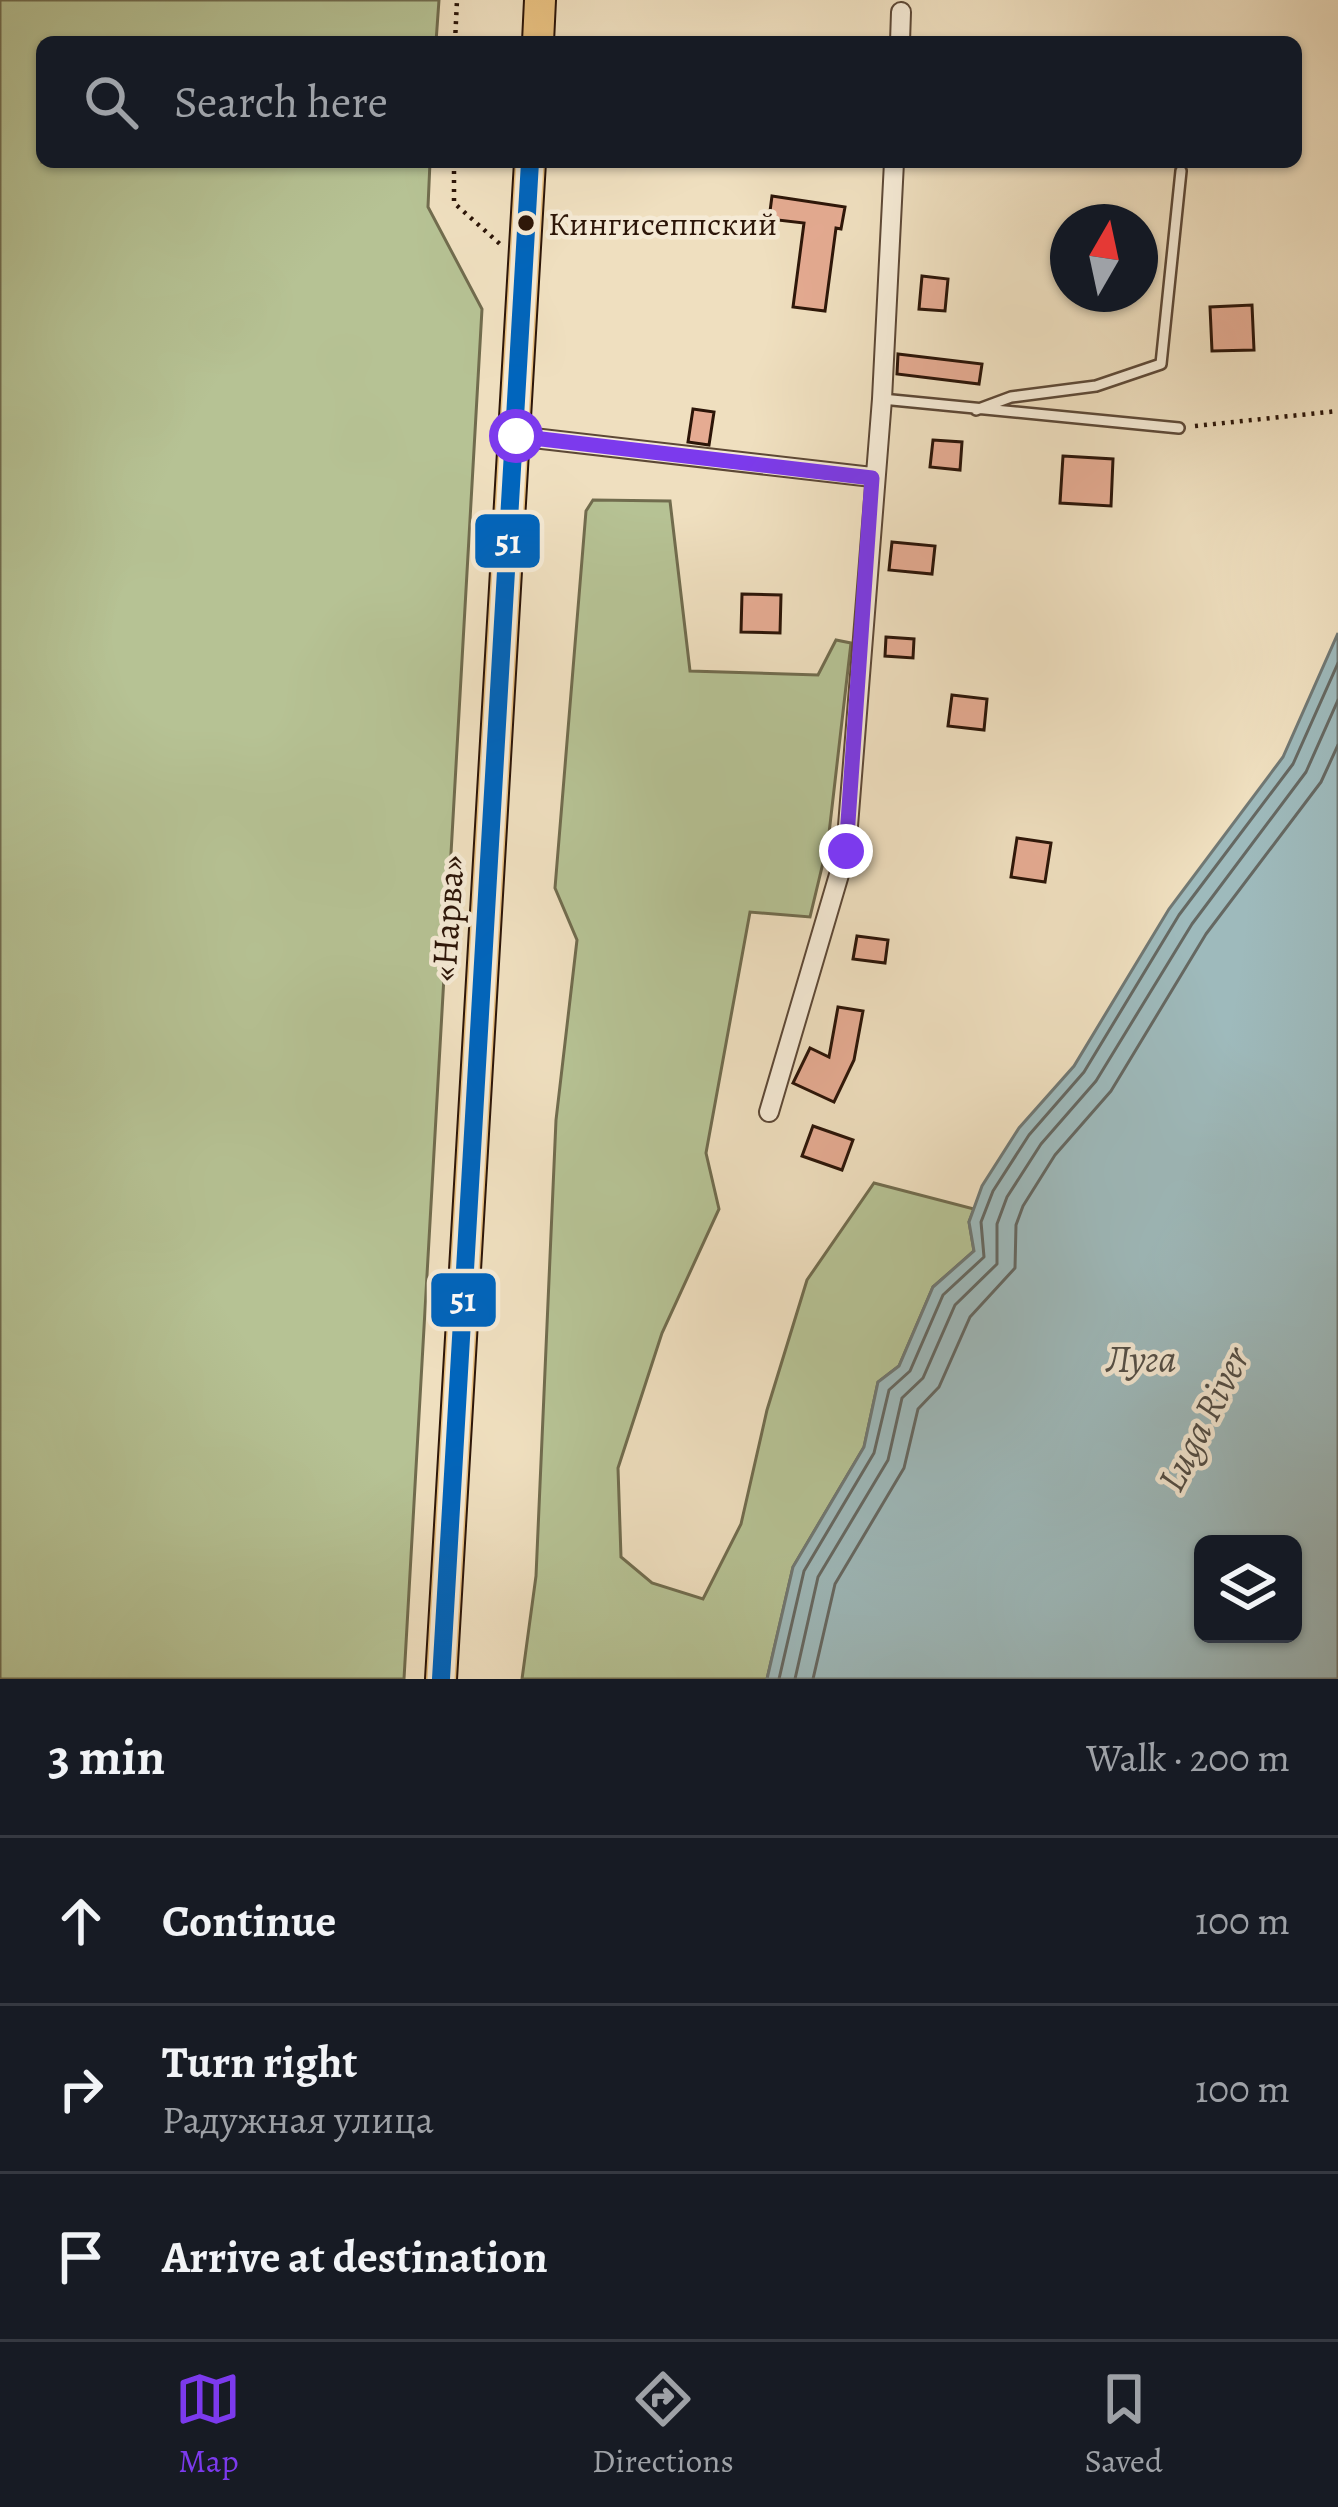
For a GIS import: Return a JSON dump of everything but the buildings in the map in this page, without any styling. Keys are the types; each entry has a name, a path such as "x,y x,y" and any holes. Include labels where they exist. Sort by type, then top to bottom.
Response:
{"highway":[{"path":"538,36 540,0"},
{"name":"«Нарва»","path":"441,1679 530,168"}],"street":[{"path":"899,36 901,12"},
{"path":"769,1112 846,851 872,478 882,399 894,168"},
{"path":"516,436 872,478"}],"lane":[{"path":"976,410 1011,397 1096,386 1161,364 1181,171"},
{"path":"882,399 1179,428"}],"path":[{"path":"455,36 458,0"},
{"path":"454,168 454,203 524,265"},
{"path":"1179,428 1330,416 1338,411"}],"green space":[{"path":"0,0 439,0 436,36 36,36 36,168 430,168 428,207 482,309 404,1679 0,1679"},
{"path":"593,500 670,501 690,671 818,675 836,640 851,643 828,842 810,917 750,912 706,1153 719,1209 662,1333 618,1468 621,1557 652,1583 703,1599 741,1524 767,1410 807,1280 874,1183 974,1209 969,1222 974,1251 933,1287 899,1366 878,1382 864,1447 793,1567 767,1679 522,1679 536,1576 556,1120 577,940 555,888 586,511"}],"water":[{"name":"Луга","path":"1338,633 1338,1679 767,1679 793,1567 864,1447 878,1382 899,1366 933,1287 974,1251 969,1222 982,1186 1019,1128 1074,1066 1169,909 1283,757"}],"transit line":[{"name":"51","path":"441,1679 530,168"}],"place":[{"name":"Кингисеппский","path":"526,223"}],"route":[{"path":"516,436 872,478 846,851"}],"water label":[{"name":"Luga River","path":"1203,1419"}]}
